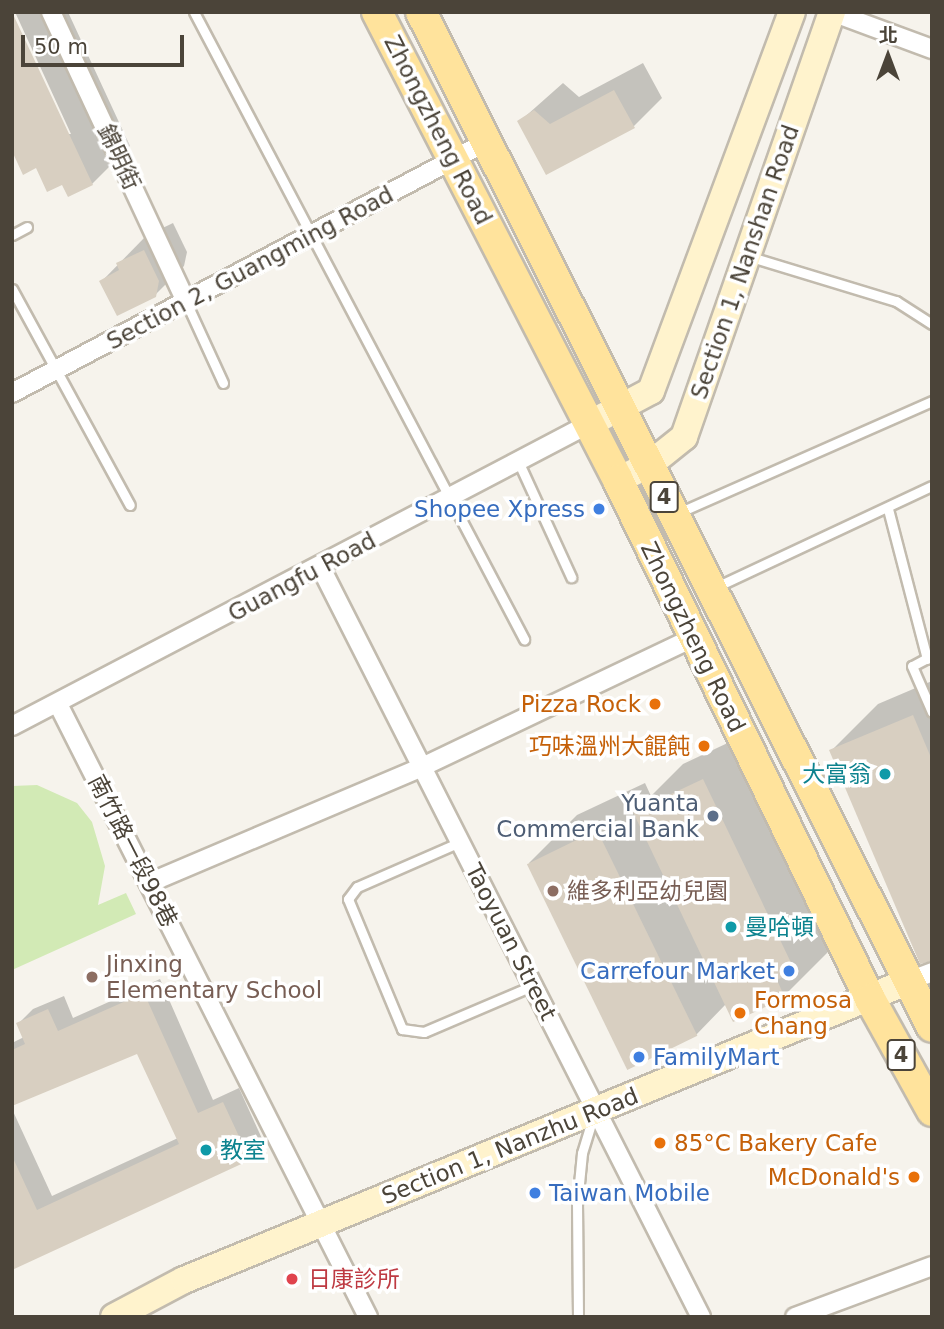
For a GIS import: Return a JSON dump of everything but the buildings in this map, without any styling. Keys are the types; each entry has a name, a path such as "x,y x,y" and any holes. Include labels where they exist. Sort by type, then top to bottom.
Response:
{"main road":[{"name":"Zhongzheng Road","path":"377,12 618,480 692,638 870,999 932,1111"},
{"name":"Zhongzheng Road","path":"421,12 711,590 920,976 932,1027"}],"street":[{"name":"錦明街","path":"51,12 186,302"},
{"name":"Section 1, Nanshan Road","path":"589,424 651,391 792,12"},
{"name":"Section 1, Nanshan Road","path":"618,480 649,465 684,437 832,12"},
{"path":"832,12 932,49"},
{"name":"Section 2, Guangming Road","path":"12,393 488,141"},
{"name":"Guangfu Road","path":"12,726 321,568 589,424"},
{"name":"Taoyuan Street","path":"321,568 701,1317"},
{"path":"149,883 422,767 692,638"},
{"name":"南竹路一段98巷","path":"58,704 368,1317"},
{"name":"Section 1, Nanzhu Road","path":"114,1317 184,1280 870,999 920,976"},
{"path":"795,1317 932,1266"}],"lane":[{"path":"194,12 524,639"},
{"path":"12,235 27,227"},
{"path":"749,256 896,301 932,324"},
{"path":"12,289 130,505"},
{"path":"186,302 223,383"},
{"path":"674,516 932,401"},
{"path":"518,461 571,577"},
{"path":"711,590 932,486"},
{"path":"888,509 929,658 912,666 932,712"},
{"path":"460,842 357,887 348,898 402,1029 424,1032 532,986"},
{"path":"578,1317 577,1204 582,1153 596,1110"}],"green space":[{"path":"37,785 77,803 92,822 105,866 98,905 126,893 136,914 12,970 12,786"}],"place":[{"name":"Shopee Xpress","path":"599,509"},
{"name":"Pizza Rock","path":"655,704"},
{"name":"巧味溫州大餛飩","path":"704,746"},
{"name":"大富翁","path":"885,774"},
{"name":"Yuanta Commercial Bank","path":"713,816"},
{"name":"維多利亞幼兒園","path":"553,891"},
{"name":"曼哈頓","path":"731,927"},
{"name":"Carrefour Market","path":"789,971"},
{"name":"Jinxing Elementary School","path":"92,977"},
{"name":"Formosa Chang","path":"740,1013"},
{"name":"FamilyMart","path":"639,1057"},
{"name":"85°C Bakery Cafe","path":"660,1143"},
{"name":"教室","path":"206,1150"},
{"name":"McDonald's","path":"914,1177"},
{"name":"Taiwan Mobile","path":"535,1193"},
{"name":"日康診所","path":"292,1279"}]}
